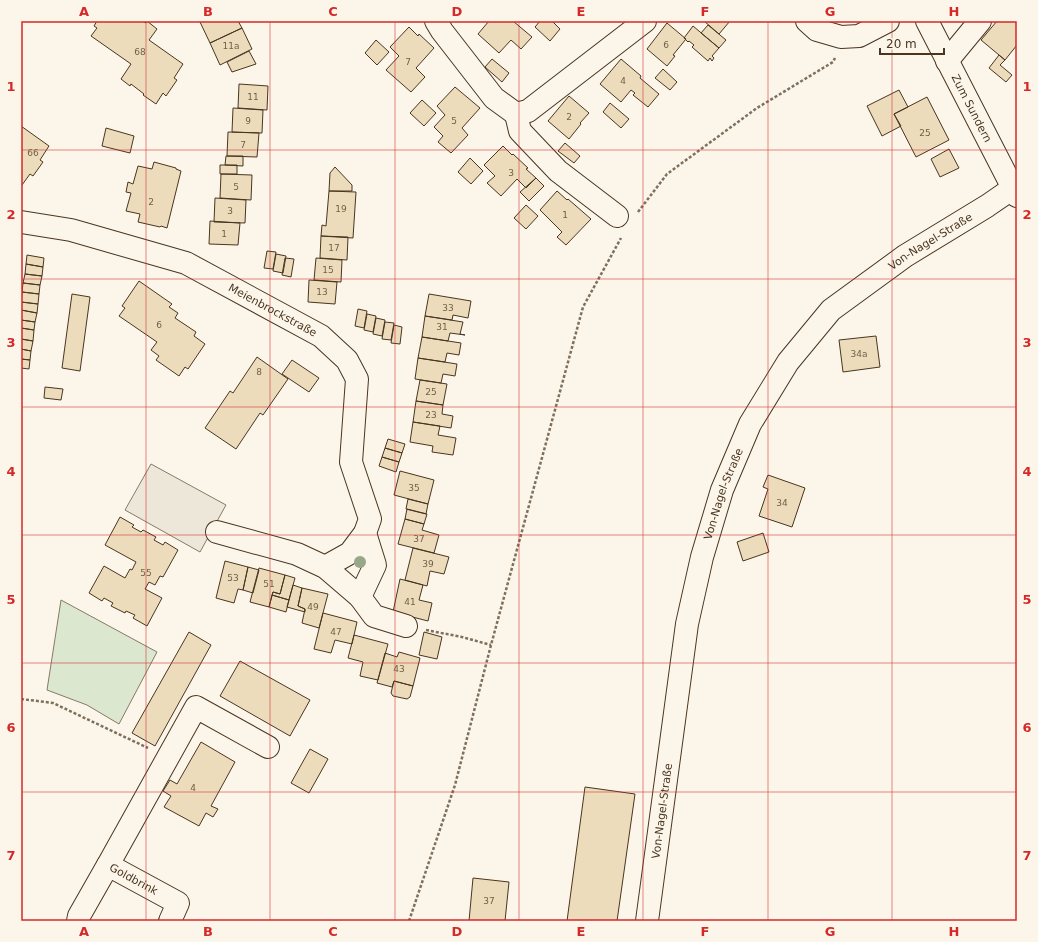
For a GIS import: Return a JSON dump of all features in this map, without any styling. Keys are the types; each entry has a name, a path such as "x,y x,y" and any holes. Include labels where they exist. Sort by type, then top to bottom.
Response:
{"street":[{"path":"516,114 528,111 645,21"},
{"path":"807,21 817,30 841,38 859,36 888,21"},
{"name":"Zum Sundern","path":"927,21 1015,192"},
{"path":"947,61 980,21"},
{"path":"445,24 494,98 516,114 520,131 558,171 626,219"},
{"name":"Von-Nagel-Straße","path":"647,921 687,624 702,557 722,490 750,424 788,362 831,310 905,256 987,206 1015,192"},
{"name":"Meienbrockstraße","path":"21,222 72,230 186,263 320,336 347,360 357,379 351,462 370,519 365,533 350,554 325,567"},
{"path":"217,532 297,554 325,567 360,597 374,616 406,626"},
{"name":"Meienbrockstraße","path":"360,597 375,565 365,533"},
{"path":"108,865 196,707 268,747"},
{"name":"Goldbrink","path":"78,921 79,916 108,865 178,903 170,921"}],"path":[{"path":"409,921 455,784 490,645 583,307 626,219 667,174 757,108 833,62 841,38"},
{"path":"406,626 462,637 490,645"},
{"path":"21,699 53,703 168,757"}],"green space":[{"path":"61,600 157,652 119,724 87,705 47,690"}],"shaded area":[{"path":"151,464 226,505 200,552 125,510"}],"building":[{"path":"97,21 143,21 146,23 147,21 157,29 149,40 183,64 174,78 177,80 166,96 163,93 156,104 131,84 130,86 121,79 131,64 91,36 97,28 94,26"},
{"path":"238,21 242,28 210,43 200,22"},
{"path":"489,21 513,21 532,37 521,49 511,40 499,53 478,34"},
{"path":"540,21 552,21 560,29 550,41 535,27"},
{"path":"704,21 730,21 719,34"},
{"path":"997,21 1017,21 1017,45 1005,60 981,40"},
{"path":"667,23 686,39 673,55 675,56 667,66 647,49"},
{"path":"708,25 726,40 719,48 701,33"},
{"path":"693,26 719,48 712,56 714,58 712,61 710,58 708,61 692,47 694,45 684,38"},
{"path":"409,27 434,48 416,68 425,77 411,92 386,70 399,56 390,47"},
{"path":"242,28 252,49 220,65 210,43"},
{"path":"376,40 389,52 377,65 365,53"},
{"path":"249,51 256,64 232,72 227,62"},
{"path":"999,55 1005,60 1000,65 1012,75 1006,82 989,68"},
{"path":"492,59 509,73 502,82 485,67"},
{"path":"621,59 659,94 648,107 633,95 635,93 631,90 621,102 600,84"},
{"path":"663,69 677,82 670,90 655,78"},
{"path":"239,84 268,86 267,110 238,108"},
{"path":"455,87 480,108 462,128 468,135 451,153 438,142 443,136 434,127 445,115 437,106"},
{"path":"899,90 908,107 894,114 901,126 882,136 867,106"},
{"path":"569,96 589,113 569,139 548,121"},
{"path":"927,97 949,140 916,157 894,114"},
{"path":"422,100 436,113 424,126 410,113"},
{"path":"610,103 629,119 621,128 603,112"},
{"path":"233,108 263,110 262,133 232,132"},
{"path":"21,126 49,146 40,160 43,162 33,176 30,174 22,185 21,185"},
{"path":"106,128 134,136 130,153 102,146"},
{"path":"228,132 259,133 257,157 227,156"},
{"path":"565,143 580,156 574,163 558,151"},
{"path":"503,146 528,168 526,169 536,178 526,188 517,179 501,196 487,183 495,176 484,165"},
{"path":"949,149 959,168 940,177 931,159"},
{"path":"226,156 243,156 243,166 225,165"},
{"path":"470,158 483,171 471,184 458,172"},
{"path":"154,162 176,168 181,171 167,228 138,222 140,214 126,211 131,193 126,192 128,182 133,184 138,166 152,169"},
{"path":"220,165 237,165 237,174 220,174"},
{"path":"335,167 352,185 352,191 329,191 330,173"},
{"path":"221,174 252,175 251,200 220,198"},
{"path":"536,178 544,186 529,201 520,192"},
{"path":"329,191 356,192 353,238 321,236 322,225 326,226"},
{"path":"557,191 591,219 566,245 557,237 562,232 540,210"},
{"path":"215,198 246,200 245,223 214,222"},
{"path":"526,205 538,216 526,229 514,218"},
{"path":"210,221 240,223 238,245 209,244"},
{"path":"321,236 348,237 347,260 320,258"},
{"path":"267,251 276,252 273,269 264,268"},
{"path":"276,254 286,256 283,273 273,271"},
{"path":"27,255 44,258 43,267 26,264"},
{"path":"285,258 294,259 291,277 282,275"},
{"path":"316,258 342,260 341,282 314,280"},
{"path":"26,264 43,267 42,276 25,274"},
{"path":"25,274 42,276 40,285 23,283"},
{"path":"309,280 337,282 335,304 308,302"},
{"path":"139,281 172,304 169,307 178,313 175,318 196,332 194,336 205,344 188,369 185,367 179,376 156,360 159,356 151,350 157,342 119,316 125,308 122,306"},
{"path":"23,283 40,285 39,294 22,292"},
{"path":"22,292 39,294 38,304 21,302"},
{"path":"72,294 90,297 80,371 62,368"},
{"path":"429,294 471,301 468,318 453,315 452,320 425,316"},
{"path":"21,302 38,304 37,313 21,310"},
{"path":"358,309 367,311 364,328 355,326"},
{"path":"21,310 37,313 35,322 21,320"},
{"path":"367,314 376,316 373,332 364,330"},
{"path":"425,316 463,322 460,334 465,335 450,333 448,341 422,337"},
{"path":"376,318 385,320 382,336 373,334"},
{"path":"21,320 35,322 34,330 21,328"},
{"path":"385,322 394,323 391,340 382,339"},
{"path":"394,325 402,327 400,344 391,343"},
{"path":"21,328 34,330 33,341 21,339"},
{"path":"876,336 880,367 843,372 839,340"},
{"path":"422,337 461,343 459,355 447,353 445,362 418,358"},
{"path":"21,339 33,341 31,351 21,349"},
{"path":"21,349 31,351 30,360 21,359"},
{"path":"257,357 288,379 263,415 260,413 236,449 205,428 230,391 233,393"},
{"path":"418,358 457,364 455,376 443,374 441,383 415,379"},
{"path":"21,359 30,360 29,369 21,368"},
{"path":"292,360 319,378 309,392 282,374"},
{"path":"420,380 447,384 443,405 416,401"},
{"path":"45,387 63,389 61,400 44,398"},
{"path":"416,401 443,405 442,414 453,416 451,428 413,422"},
{"path":"413,422 440,426 438,435 456,438 453,455 432,452 433,446 410,442"},
{"path":"388,439 405,444 402,453 385,448"},
{"path":"385,448 402,453 399,462 382,457"},
{"path":"382,457 399,462 396,472 379,466"},
{"path":"400,471 434,480 428,504 394,495"},
{"path":"768,475 805,488 792,527 759,516 768,489 763,487"},
{"path":"408,499 428,504 426,514 406,509"},
{"path":"407,509 427,514 424,524 405,519"},
{"path":"120,517 134,525 132,527 141,532 143,530 156,537 154,540 163,545 165,542 178,550 163,577 160,576 155,585 149,582 145,589 162,598 147,626 133,618 135,615 126,611 125,613 111,606 113,603 104,598 102,601 89,593 104,566 125,578 130,569 132,570 136,562 105,545"},
{"path":"405,519 424,524 422,530 439,535 434,553 398,544"},
{"path":"763,533 769,552 743,561 737,542"},
{"path":"413,548 449,557 444,574 430,571 427,586 405,580"},
{"path":"225,561 248,567 243,590 238,589 234,603 216,598"},
{"path":"248,567 259,570 253,593 243,590"},
{"path":"259,568 285,575 280,594 273,592 269,607 250,602"},
{"path":"285,575 295,578 289,600 272,595 273,592 280,594"},
{"path":"400,579 423,585 419,600 432,603 428,621 393,612"},
{"path":"293,585 302,588 298,606 305,609 305,612 287,607"},
{"path":"302,588 328,594 319,628 302,623 305,609 298,606"},
{"path":"272,595 289,600 286,612 269,607"},
{"path":"323,613 357,622 352,644 335,640 331,653 314,649"},
{"path":"189,632 211,645 155,746 132,733"},
{"path":"424,632 442,637 437,659 419,655"},
{"path":"354,635 388,644 378,680 360,676 363,662 348,658"},
{"path":"399,652 420,658 413,686 394,681 392,687 377,683 385,653 397,657"},
{"path":"240,661 310,700 290,736 220,696"},
{"path":"394,681 413,686 410,697 407,699 393,696 391,693"},
{"path":"201,742 235,762 211,806 218,809 213,817 206,813 199,826 164,807 171,796 163,791 170,780 177,784"},
{"path":"310,749 328,759 309,793 291,783"},
{"path":"585,787 635,794 617,921 567,921"},
{"path":"473,878 509,882 505,921 469,921"}]}
